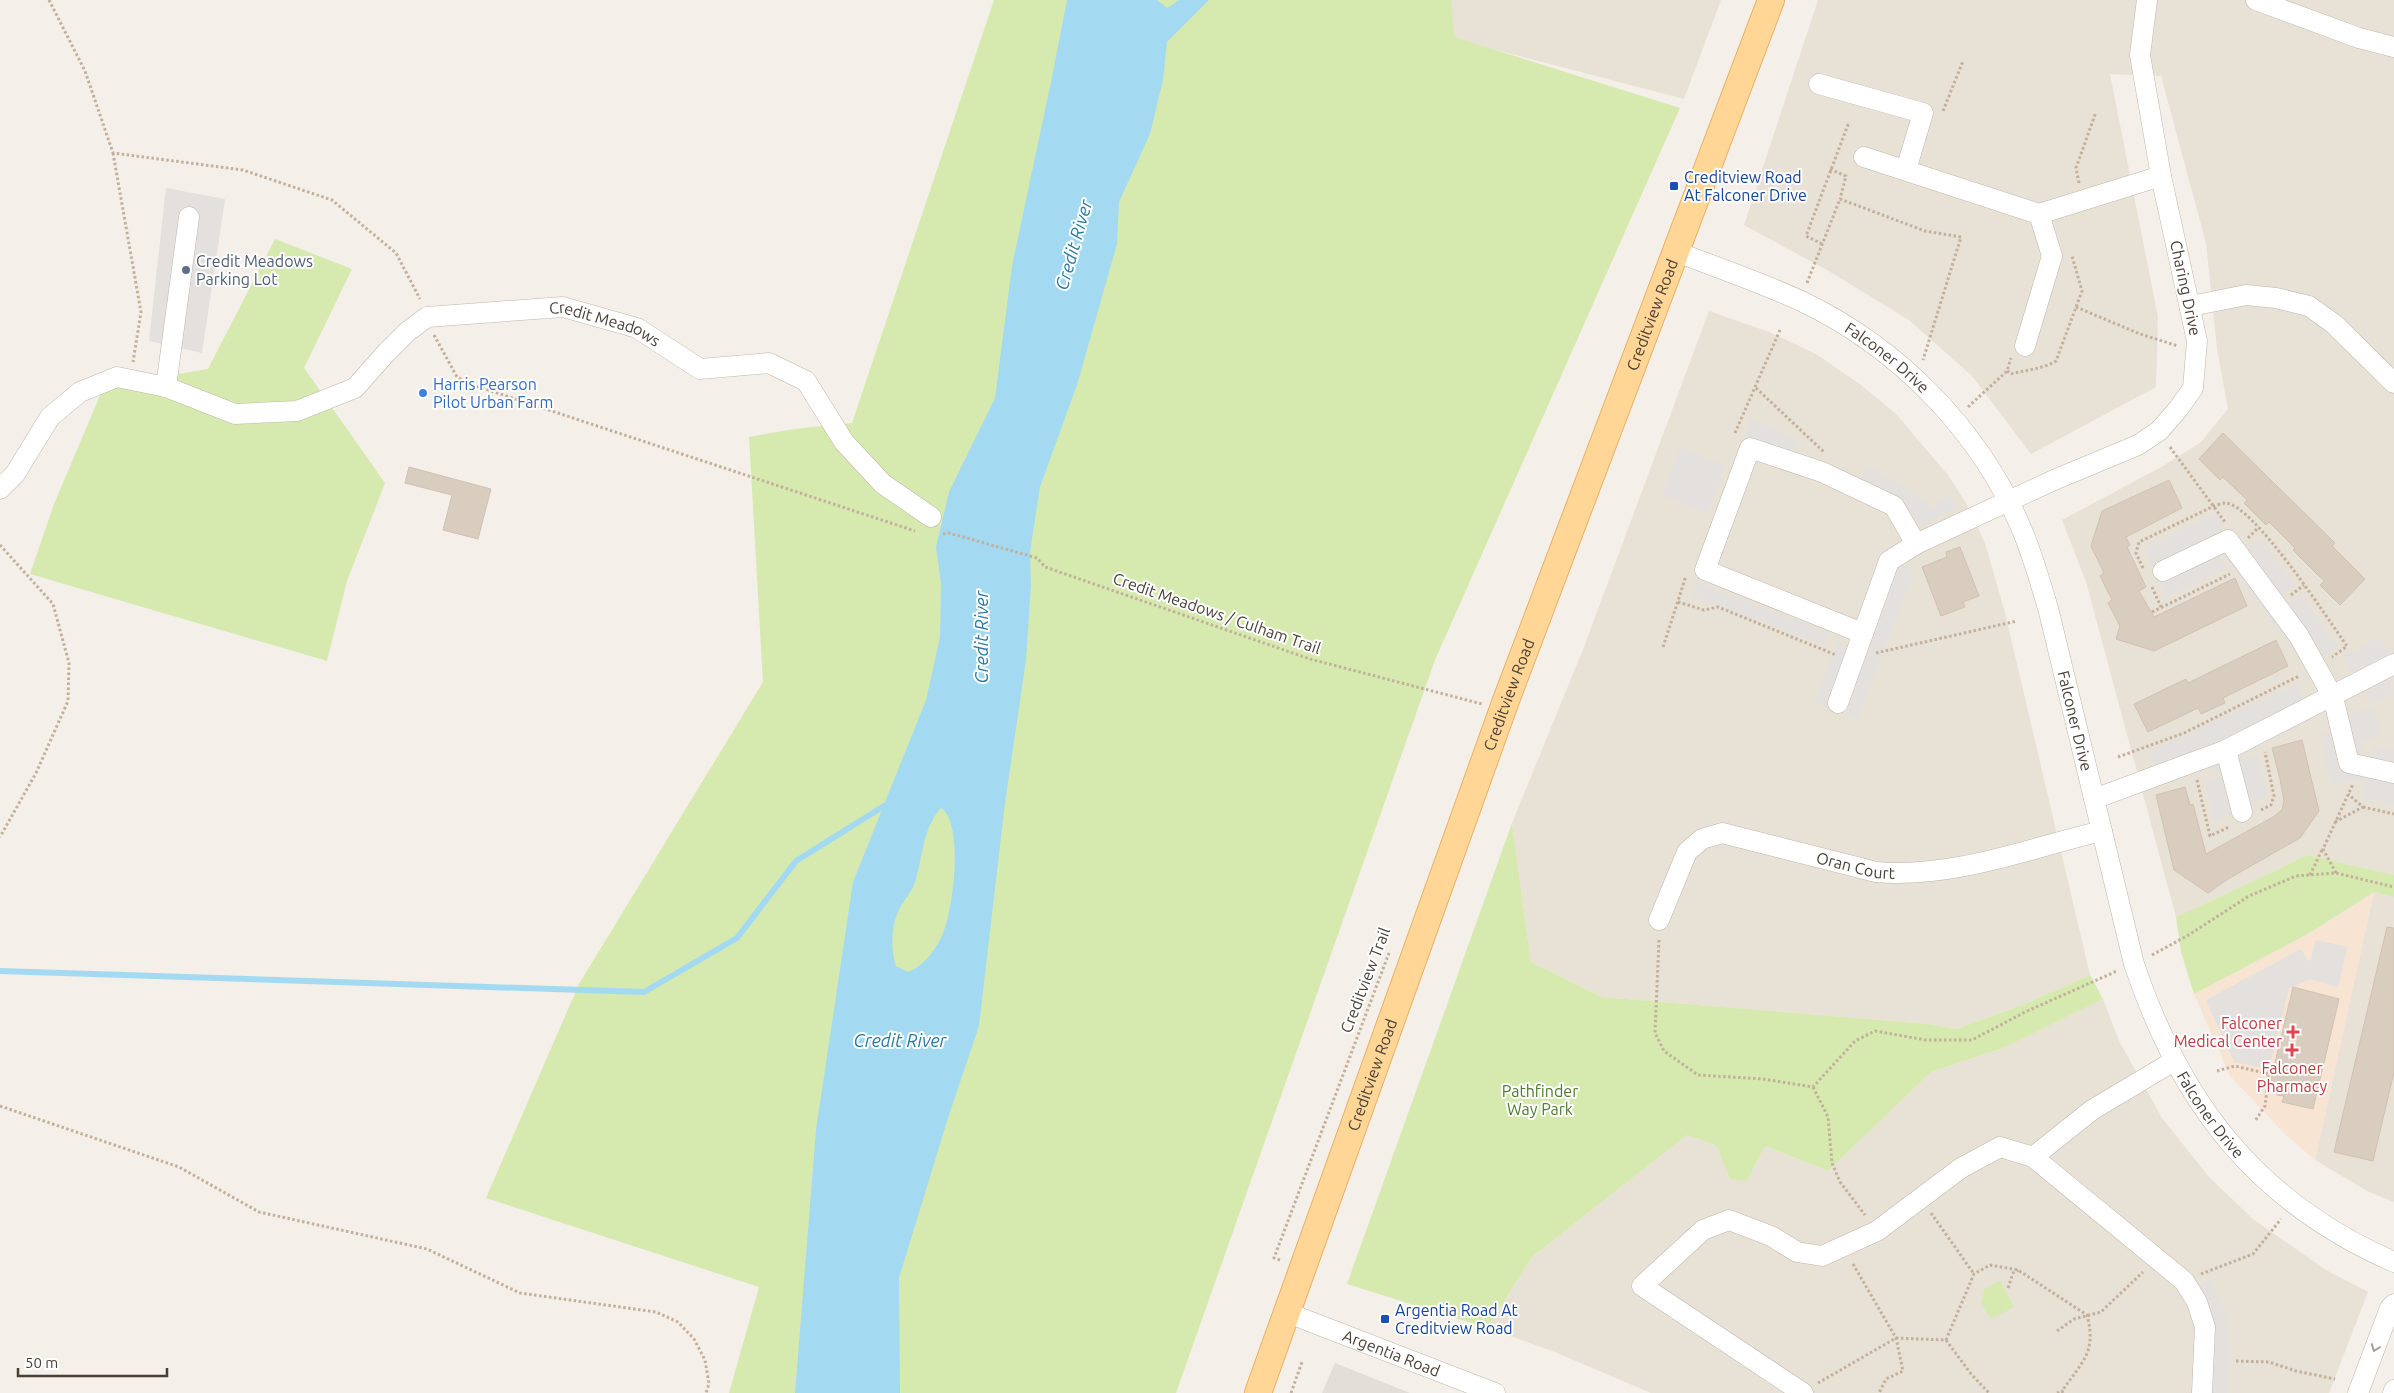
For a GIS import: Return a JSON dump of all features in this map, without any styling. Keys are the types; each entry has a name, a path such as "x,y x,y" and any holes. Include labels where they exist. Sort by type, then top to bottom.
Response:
{"main road":[{"name":"Creditview Road","path":"1258,1393 1501,712 1674,251 1771,0"}],"street":[{"name":"Charing Drive","path":"1838,703 1889,561 1916,544 2138,445 2159,430 2180,408 2193,388 2197,341 2191,306 2161,176 2140,55 2147,0"},
{"path":"2256,0 2359,38 2394,47"},
{"path":"1819,84 1924,113 1906,170"},
{"path":"1864,157 2039,214 2161,176"},
{"path":"2025,346 2052,256 2039,214"},
{"path":"0,489 15,474 50,417 80,392 117,377 166,387 189,217"},
{"name":"Falconer Drive","path":"1674,251 1800,301 1838,321 1886,354 1917,379 1954,419 1981,454 2009,501 2035,563 2134,964 2147,1002 2174,1061 2195,1098 2221,1134 2257,1171 2293,1203 2323,1225 2366,1250 2394,1262"},
{"path":"2191,306 2246,295 2276,298 2309,306 2334,324 2394,383"},
{"name":"Credit Meadows","path":"166,387 235,414 297,411 355,388 407,332 427,317 563,307 637,328 700,370 769,363 806,381 844,442 883,484 931,517"},
{"path":"1862,633 1705,570 1750,448 1813,469 1894,506 1916,544"},
{"path":"2163,571 2228,540 2299,636 2333,697 2349,762 2394,773"},
{"path":"2094,799 2226,750 2333,697 2394,664"},
{"path":"2226,750 2242,812"},
{"name":"Oran Court","path":"1659,920 1688,852 1702,839 1722,833 1876,872 1900,874 1945,871 2102,830"},
{"path":"2033,1157 2092,1110 2174,1061"},
{"path":"1802,1393 1642,1286 1703,1230 1729,1220 1771,1236 1797,1252 1822,1256 1877,1232 1920,1197 1961,1168 2000,1147 2033,1157 2184,1281 2197,1302 2205,1327 2202,1393"},
{"path":"2358,1393 2390,1308 2394,1304"},
{"name":"Argentia Road","path":"1288,1313 1495,1393"}],"path":[{"path":"2084,200 2076,168 2096,112"},
{"path":"1822,244 1806,236 1849,122"},
{"path":"113,153 141,312 130,380"},
{"path":"1800,301 1840,199 1846,176 1830,169"},
{"path":"1840,199 1925,231 1961,237 1917,379"},
{"path":"2076,307 2140,334 2196,352"},
{"path":"1747,457 1732,442 1780,330"},
{"path":"1755,388 1826,452 1813,469"},
{"path":"2159,430 2225,521 2228,540"},
{"name":"Credit Meadows / Culham Trail","path":"949,533 1037,558 1045,567 1310,659 1483,704 1479,713"},
{"path":"0,545 53,604 69,663 68,700 36,773 0,836"},
{"path":"2152,612 2246,566"},
{"path":"1663,647 1687,575"},
{"path":"1678,602 1704,610 1718,608 1837,655 1853,658 2017,621"},
{"path":"2118,756 2184,733 2317,668"},
{"path":"2310,875 2361,766"},
{"path":"2348,794 2363,807 2394,814"},
{"path":"2335,822 2363,807"},
{"path":"2322,849 2336,873"},
{"path":"1813,1086 1855,1041 1875,1031 1926,1040 1972,1040 2025,1012 2134,964 2187,936 2249,896 2296,876 2336,873 2394,886"},
{"path":"1659,920 1655,1032 1664,1051 1698,1075 1763,1079 1813,1086"},
{"name":"Creditview Trail","path":"1280,1260 1274,1258 1392,944"},
{"path":"2217,1071 2235,1066 2268,1074 2264,1106 2255,1121"},
{"path":"1813,1086 1828,1117 1832,1163 1840,1182 1877,1232"},
{"path":"0,1106 179,1167 259,1212 427,1249 520,1293 656,1312 678,1322 694,1339 705,1360 709,1384 706,1393"},
{"path":"1920,1197 1974,1274"},
{"path":"2184,1281 2253,1254 2293,1203"},
{"path":"1843,1246 1896,1338 1903,1371 1886,1379 1879,1393"},
{"path":"2056,1331 2074,1319 2101,1312 2158,1259"},
{"path":"1946,1340 1974,1274 1990,1264 2018,1270 2087,1315 2092,1333 2087,1356 2062,1392 2057,1393"},
{"path":"2008,1288 2013,1274 2018,1270"},
{"path":"1802,1393 1896,1338 1946,1340 1989,1393"},
{"path":"2236,1361 2268,1362 2296,1371 2335,1379"},
{"path":"1291,1393 1302,1362"}],"shaded area":[{"path":"1443,0 1721,0 1684,99 1447,37"},
{"path":"1818,0 2394,0 2394,875 2308,855 2176,917 2086,582 2062,520 2163,466 2201,442 2228,409 2217,349 2206,243 2161,76 2110,74 2158,317 2156,387 2031,454 1972,376 1909,320 1827,270 1744,225"},
{"name":"Credit Meadows Parking Lot","path":"166,188 225,199 202,353 149,341"},
{"path":"1709,311 1769,332 1816,354 1861,385 1897,415 1948,475 1966,503 1985,543 2005,613 2090,975 2020,1006 1956,1029 1929,1024 1602,997 1531,962 1512,823 1584,647"},
{"path":"1750,418 1800,441 1792,453 1745,435"},
{"path":"1680,448 1726,465 1707,513 1662,496"},
{"path":"1868,466 1908,489 1932,508 1950,495 1955,508 1923,525 1898,500 1861,478"},
{"path":"2215,513 2224,535 2244,551 2260,539 2295,585 2279,598 2284,605 2300,594 2338,647 2308,671 2226,558 2219,553 2226,568 2167,597 2144,547"},
{"path":"1885,560 1914,571 1857,720 1814,703 1838,641 1851,647"},
{"path":"1697,583 1828,632 1824,645 1692,596"},
{"path":"2379,637 2394,663 2394,676 2388,680 2394,692 2372,705 2343,655 2349,651 2351,654"},
{"path":"2297,684 2314,719 2243,754 2240,760 2258,756 2268,797 2251,802 2253,806 2214,821 2205,780 2224,778 2217,768 2208,766 2161,785 2149,751"},
{"path":"2375,708 2379,736 2362,739 2363,779 2331,784 2320,736 2335,731 2330,716"},
{"path":"2373,745 2394,750 2394,804 2362,797"},
{"path":"2374,892 2394,897 2394,1202 2367,1191 2315,1160"},
{"path":"2374,892 2315,1160 2285,1134 2230,1076 2194,994 2308,934"},
{"path":"2316,940 2347,947 2338,987 2311,979 2289,988 2269,1069 2234,1062 2206,1000 2301,949 2307,960 2310,961"},
{"path":"2103,999 2119,1041 2162,1118 2209,1177 2253,1219 2326,1270 2368,1292 2329,1393 1651,1393 1550,1350 1487,1328 1532,1257 1687,1135 1717,1146 1747,1181 1765,1146 1828,1171 1931,1072 2006,1047"},
{"path":"2211,1280 2227,1317 2229,1349 2228,1393 2212,1393 2208,1307 2199,1285"},
{"path":"1335,1363 1410,1393 1322,1393"}],"green space":[{"path":"994,0 1451,0 1454,37 1680,108 1435,660 1176,1393 729,1393 759,1287 486,1198 579,984 763,682 749,437 794,429 852,423"},
{"path":"275,239 352,269 304,368 385,483 347,581 327,661 30,574 54,504 104,386 208,369"},
{"name":"Pathfinder Way Park","path":"1512,823 1531,962 1602,997 1929,1024 1956,1029 2020,1006 2090,975 2103,999 2006,1047 1931,1072 1828,1171 1765,1146 1747,1181 1730,1179 1717,1146 1687,1135 1532,1257 1487,1328 1347,1284"},
{"path":"2308,855 2394,875 2394,897 2374,892 2308,934 2194,994 2181,952 2176,917"},
{"path":"2000,1281 2014,1307 1991,1319 1981,1303 1985,1288"}],"water":[{"name":"Credit River","path":"1067,0 1157,0 1167,8 1179,0 1209,0 1167,42 1163,80 1150,134 1119,202 1117,244 1077,385 1040,487 1030,552 1031,585 1026,660 1005,803 979,1026 948,1118 899,1278 900,1393 795,1393 816,1130 853,882 926,700 940,637 941,584 936,547 949,492 995,398 1012,266","holes":["941,808 948,817 953,832 955,851 952,892 945,928 930,955 923,963 908,972 896,966 894,959 892,936 895,920 915,883 930,824"]}],"building":[{"path":"2223,433 2335,543 2332,546 2365,579 2340,605 2320,585 2324,581 2293,550 2295,548 2269,522 2266,525 2244,503 2247,500 2223,477 2220,480 2199,459"},
{"path":"409,467 491,489 478,539 443,530 452,495 405,483"},
{"path":"2169,480 2182,508 2126,537 2130,545 2127,547 2146,587 2139,591 2154,617 2235,578 2247,606 2154,651 2116,639 2120,626 2108,603 2112,600 2100,576 2104,573 2091,546 2102,511"},
{"path":"1960,547 1979,596 1963,602 1965,607 1941,616 1922,567 1947,557 1946,552"},
{"path":"2276,640 2288,666 2223,698 2225,703 2201,714 2198,708 2148,732 2134,704 2186,679 2188,683"},
{"path":"2302,740 2319,811 2300,838 2228,879 2208,893 2174,870 2156,795 2185,787 2190,805 2193,804 2206,854 2273,817 2282,810 2284,801 2272,748"},
{"path":"2387,927 2394,928 2394,1072 2373,1161 2334,1152"},
{"path":"2293,987 2339,999 2313,1109 2282,1102 2284,1096 2277,1095 2279,1090 2269,1088"}],"waterway":[{"path":"0,971 644,992 737,938 796,861 884,806"}],"place":[{"name":"Creditview Road At Falconer Drive","path":"1674,186"},
{"name":"Credit Meadows Parking Lot","path":"186,270"},
{"name":"Harris Pearson Pilot Urban Farm","path":"423,393"},
{"name":"Falconer Medical Center","path":"2293,1032"},
{"name":"Falconer Pharmacy","path":"2292,1050"},
{"name":"Argentia Road At Creditview Road","path":"1385,1319"}]}
